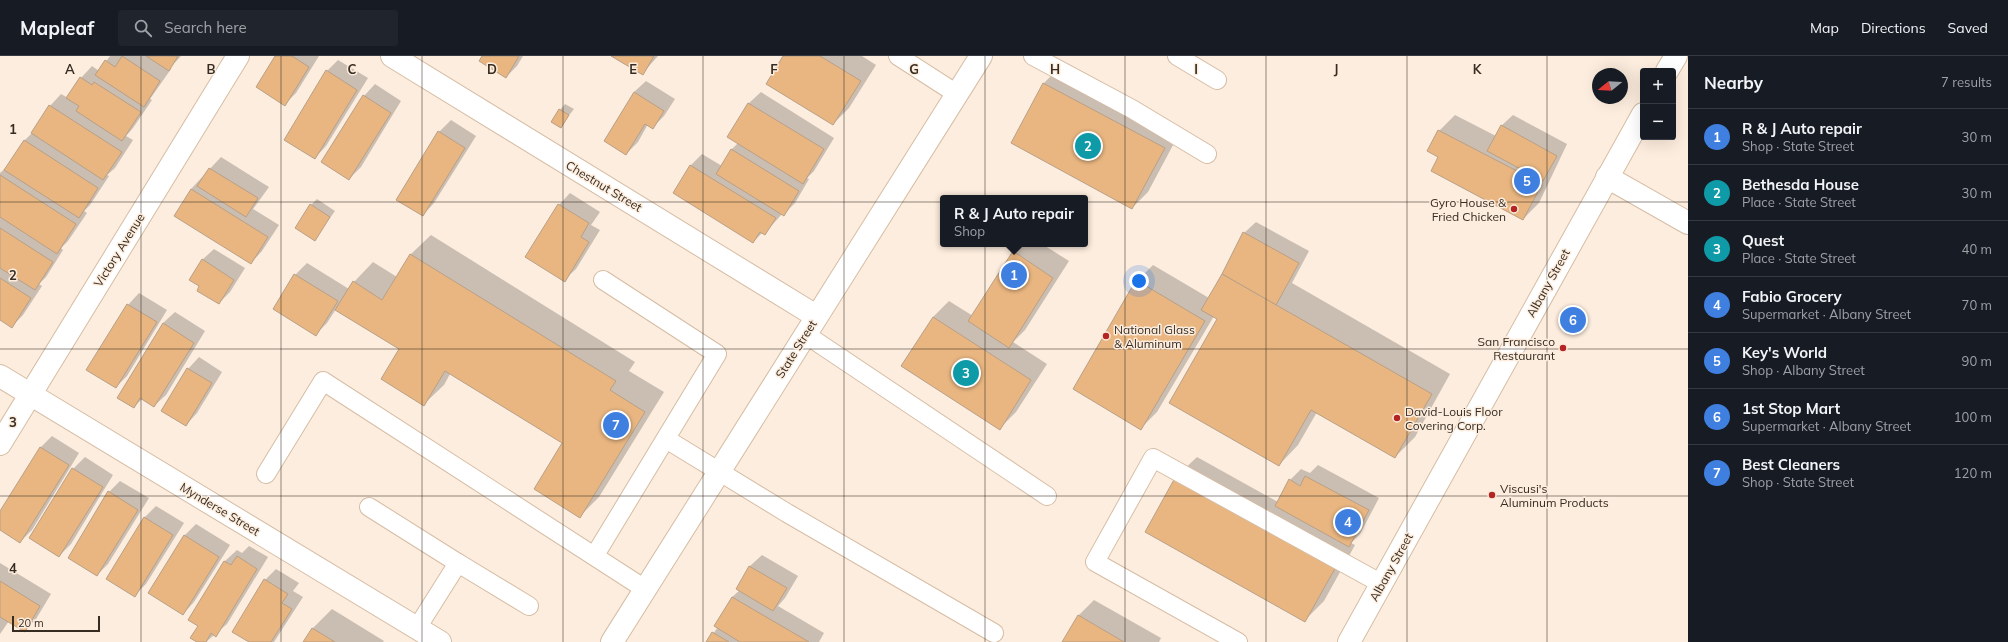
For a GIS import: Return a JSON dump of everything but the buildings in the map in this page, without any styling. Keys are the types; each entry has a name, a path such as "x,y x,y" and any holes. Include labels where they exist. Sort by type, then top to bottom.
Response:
{"street":[{"name":"Victory Avenue","path":"0,444 238,56"},
{"name":"Chestnut Street","path":"392,56 816,316"},
{"name":"State Street","path":"612,642 981,56"},
{"path":"1669,68 1676,56"},
{"name":"Albany Street","path":"1349,642 1640,119"},
{"path":"1607,177 1688,223"},
{"name":"Mynderse Street","path":"0,376 440,642"}],"lane":[{"path":"898,56 957,94"},
{"path":"1033,56 1132,109 1207,154"},
{"path":"1177,56 1217,80"},
{"path":"595,555 717,354 603,280"},
{"path":"805,334 1047,496"},
{"path":"266,474 323,381 595,555 645,589"},
{"path":"666,439 719,472 994,633"},
{"path":"1238,642 1095,562 1153,458 1382,584"},
{"path":"369,507 529,606"},
{"path":"417,628 458,563"}],"place":[{"name":"Bethesda House","path":"1088,146"},
{"name":"Key's World","path":"1527,181"},
{"name":"Gyro House & Fried Chicken","path":"1514,209"},
{"name":"R & J Auto repair","path":"1014,275"},
{"name":"1st Stop Mart","path":"1573,320"},
{"name":"National Glass & Aluminum","path":"1106,336"},
{"name":"San Francisco Restaurant","path":"1563,348"},
{"name":"Quest","path":"966,373"},
{"name":"David-Louis Floor Covering Corp.","path":"1397,418"},
{"name":"Best Cleaners","path":"616,425"},
{"name":"Viscusi's Aluminum Products","path":"1492,495"},
{"name":"Fabio Grocery","path":"1348,522"}]}
